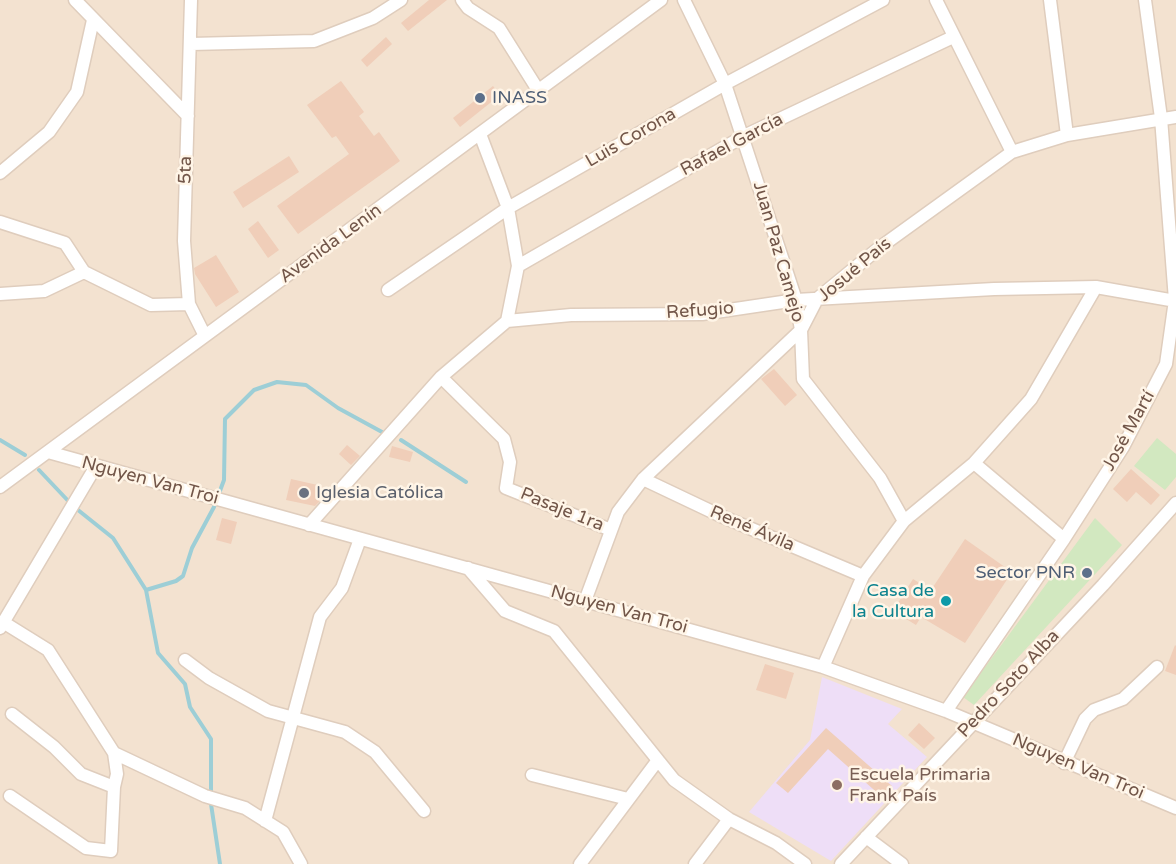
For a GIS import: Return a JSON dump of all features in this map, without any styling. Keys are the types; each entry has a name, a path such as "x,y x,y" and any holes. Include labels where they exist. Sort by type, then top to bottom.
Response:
{"street":[{"path":"75,0 188,116"},
{"name":"5ta","path":"191,0 184,241 189,304 205,336"},
{"path":"191,44 314,41 373,18 401,0"},
{"path":"462,0 468,8 500,28 538,90"},
{"name":"Avenida Lenín","path":"0,487 661,0"},
{"name":"Juan Paz Camejo","path":"684,0 725,84 744,136 796,300 801,330 802,380 880,478 904,521"},
{"name":"Luis Corona","path":"388,290 508,208 725,84 883,0"},
{"path":"936,0 1012,152"},
{"path":"1050,0 1067,135"},
{"name":"José Martí","path":"946,711 1064,539 1123,447 1166,364 1175,300 1161,118 1145,0"},
{"path":"0,173 49,132 77,92 93,20"},
{"name":"Rafael García","path":"518,266 744,136 953,37"},
{"name":"Josué País","path":"585,601 618,512 643,479 801,330 817,299 879,248 1012,152 1067,135 1176,117"},
{"path":"309,525 441,377 507,321 518,266 508,208 480,134"},
{"path":"0,222 65,243 84,272 151,305 189,304"},
{"path":"0,294 44,291 84,272"},
{"path":"823,667 863,576 904,521 974,463 1031,399 1096,287"},
{"name":"Refugio","path":"507,321 570,315 702,315 796,300 994,289 1096,287 1175,300"},
{"path":"1166,364 1176,355"},
{"name":"Pasaje 1ra","path":"441,377 504,439 510,462 506,488 611,530"},
{"name":"Nguyen Van Troi","path":"48,452 823,667 946,711 1064,763 1176,807"},
{"path":"974,463 1064,539"},
{"path":"10,796 86,848 111,851 114,787 117,774 114,753 48,650 2,625 96,466"},
{"name":"René Ávila","path":"643,479 721,516 863,576"},
{"name":"Pedro Soto Alba","path":"842,864 1103,585 1176,503"},
{"path":"266,821 321,616 342,588 360,539"},
{"path":"468,568 505,611 554,631 674,780 729,819 776,843 805,864"},
{"path":"185,660 209,678 268,711 345,732 375,752 424,811"},
{"path":"1064,763 1085,718 1094,710 1123,699 1157,667"},
{"path":"12,714 54,747 81,774 114,787"},
{"path":"114,753 205,796 245,808 283,832 301,864"},
{"path":"580,864 658,760"},
{"path":"532,775 628,799"},
{"path":"695,864 729,819"},
{"path":"866,837 902,864"}],"shaded area":[{"path":"0,0 1176,0 1176,864 0,864"},
{"name":"Escuela Primaria Frank País","path":"822,677 902,709 888,724 927,757 831,861 749,812 810,740"}],"green space":[{"path":"1157,438 1176,454 1176,477 1165,490 1134,466"},
{"path":"1095,518 1122,545 974,705 963,697"}],"building":[{"path":"429,0 447,0 408,31 401,23"},
{"path":"386,37 392,44 367,67 361,60"},
{"path":"341,81 364,112 359,116 374,136 379,132 400,161 298,234 277,206 349,154 336,136 332,138 307,105"},
{"path":"493,86 500,95 460,127 453,118"},
{"path":"289,156 299,172 243,208 233,192"},
{"path":"258,221 279,250 268,258 248,229"},
{"path":"216,255 239,292 216,307 195,274 194,268"},
{"path":"774,369 797,395 785,406 761,379"},
{"path":"347,445 360,456 351,465 339,454"},
{"path":"392,446 413,452 410,462 389,457"},
{"path":"1131,469 1160,495 1151,505 1136,492 1127,502 1113,489"},
{"name":"Iglesia Católica","path":"291,479 322,486 319,502 315,506 286,500"},
{"path":"222,518 237,522 231,544 216,540"},
{"name":"Casa de la Cultura","path":"965,539 1012,572 965,643 921,617 916,625 893,611 913,579 931,590"},
{"path":"1176,646 1176,675 1165,671"},
{"path":"765,664 794,673 786,699 756,690"},
{"path":"919,723 935,738 924,749 908,735"},
{"path":"826,728 892,786 882,797 828,749 788,793 776,783"}],"waterway":[{"path":"220,864 211,804 211,739 190,707 185,684 158,653 146,590 176,581 183,576 192,548 214,507 224,480 225,419 254,390 277,382 306,385 338,408 382,432"},
{"path":"0,440 25,455"},
{"path":"401,440 466,482"},
{"path":"39,470 73,506 113,538 146,590"}],"place":[{"name":"INASS","path":"480,98"},
{"name":"Iglesia Católica","path":"304,493"},
{"name":"Sector PNR","path":"1087,573"},
{"name":"Casa de la Cultura","path":"946,601"},
{"name":"Escuela Primaria Frank País","path":"837,785"}]}
